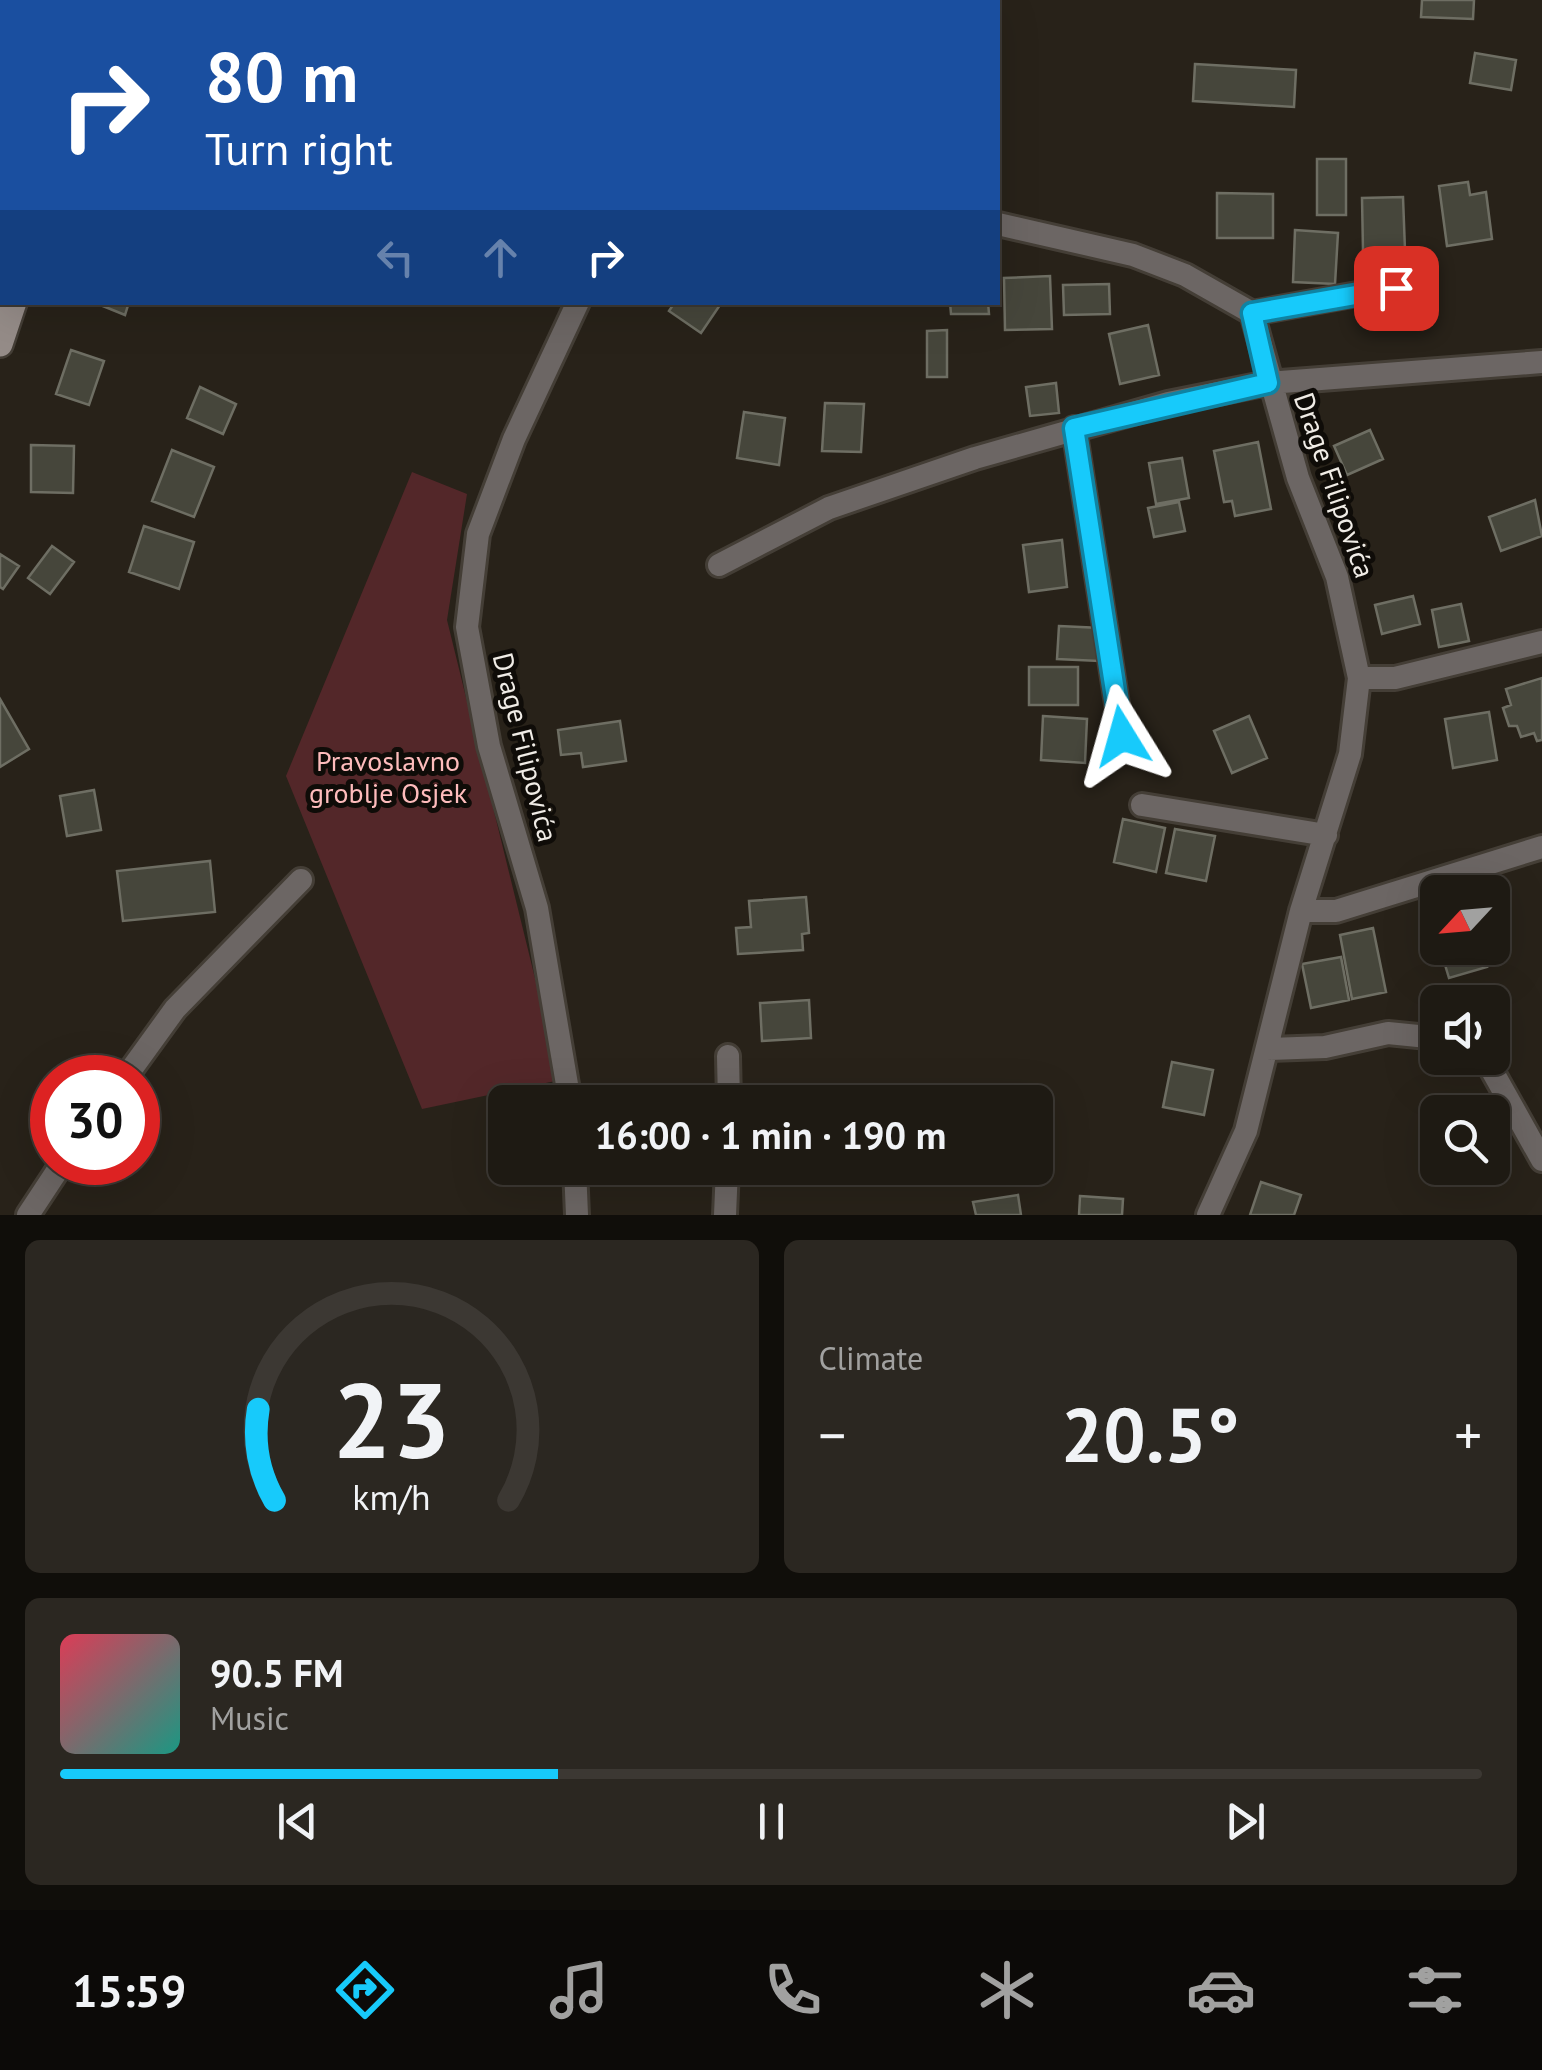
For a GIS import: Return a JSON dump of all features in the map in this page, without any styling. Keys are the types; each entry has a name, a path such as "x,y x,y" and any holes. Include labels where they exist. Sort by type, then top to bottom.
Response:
{"main road":[{"path":"0,344 13,305"}],"street":[{"path":"1000,224 1133,254 1185,274 1252,313 1396,288"},
{"name":"Drage Filipovića","path":"567,1085 536,908 489,746 467,628 478,534 514,439 577,305"},
{"name":"Drage Filipovića","path":"1208,1215 1246,1131 1302,911 1350,754 1358,678 1337,577 1298,478 1268,383 1252,313"},
{"path":"719,565 829,508 1074,428 1268,383 1542,362"},
{"path":"1074,428 1122,736"},
{"path":"1358,678 1396,678 1542,642"},
{"path":"1142,805 1326,835"},
{"path":"1302,911 1336,911 1542,847"},
{"path":"142,1055 175,1009 301,880"},
{"path":"1267,1048 1325,1047 1388,1032 1420,1036"},
{"path":"728,1056 729,1085"},
{"path":"1494,1075 1542,1160"},
{"path":"28,1215 48,1185"},
{"path":"575,1185 577,1215"},
{"path":"725,1215 726,1185"}],"green space":[{"name":"Pravoslavno groblje Osjek","path":"412,472 467,494 447,620 560,1080 536,1085 488,1085 488,1095 422,1109 286,776"}],"building":[{"path":"1422,0 1474,0 1473,19 1421,17"},
{"path":"1475,53 1516,60 1511,90 1470,83"},
{"path":"1195,64 1296,70 1294,107 1193,101"},
{"path":"1317,159 1346,159 1346,215 1317,215"},
{"path":"1468,182 1470,195 1486,192 1492,239 1447,246 1439,186"},
{"path":"1217,193 1273,194 1273,238 1217,238"},
{"path":"1403,197 1405,250 1363,251 1362,198"},
{"path":"1295,230 1338,233 1335,284 1293,282"},
{"path":"1050,276 1052,329 1005,330 1004,278"},
{"path":"1109,284 1110,314 1064,315 1063,285"},
{"path":"100,305 128,305 125,315"},
{"path":"673,305 720,305 701,333 669,311"},
{"path":"950,305 988,305 989,314 951,314"},
{"path":"1148,325 1159,375 1120,384 1109,334"},
{"path":"947,330 947,377 927,377 927,331"},
{"path":"71,350 104,361 89,405 56,394"},
{"path":"1056,383 1059,413 1030,416 1026,387"},
{"path":"200,387 236,404 223,434 187,418"},
{"path":"825,403 864,404 861,452 822,451"},
{"path":"744,412 785,418 779,465 737,458"},
{"path":"1370,430 1383,459 1347,475 1334,446"},
{"path":"1258,442 1271,509 1235,516 1232,501 1224,502 1214,451"},
{"path":"31,445 74,446 73,493 31,492"},
{"path":"172,450 214,467 194,517 152,501"},
{"path":"1182,458 1189,498 1156,504 1149,463"},
{"path":"1535,500 1542,536 1501,551 1489,517"},
{"path":"1179,502 1185,531 1154,537 1148,508"},
{"path":"144,526 194,542 179,589 129,572"},
{"path":"1062,540 1067,587 1029,592 1023,545"},
{"path":"52,546 74,562 50,594 28,578"},
{"path":"0,554 19,566 3,589 0,587"},
{"path":"1413,596 1420,624 1382,634 1375,605"},
{"path":"1461,604 1469,641 1439,647 1432,610"},
{"path":"1059,626 1101,628 1099,661 1057,659"},
{"path":"1029,667 1078,667 1078,705 1029,705"},
{"path":"1542,678 1542,740 1537,741 1534,733 1521,737 1517,726 1509,726 1503,708 1511,705 1506,689"},
{"path":"0,699 29,749 0,767"},
{"path":"1489,712 1497,760 1453,768 1445,719"},
{"path":"1043,716 1087,719 1085,763 1041,760"},
{"path":"1249,716 1267,758 1232,773 1214,731"},
{"path":"620,721 626,761 583,767 581,753 561,755 558,730"},
{"path":"94,790 101,830 67,836 60,796"},
{"path":"1123,819 1165,828 1156,872 1114,862"},
{"path":"1175,829 1215,836 1206,881 1166,873"},
{"path":"210,861 215,912 123,921 117,871"},
{"path":"806,897 809,933 802,934 803,950 738,954 736,928 751,927 749,901"},
{"path":"1373,928 1386,992 1352,999 1340,935"},
{"path":"1341,957 1349,1000 1311,1008 1302,964"},
{"path":"1445,965 1487,967 1449,978"},
{"path":"809,1000 811,1038 762,1041 760,1003"},
{"path":"1172,1062 1213,1070 1204,1115 1163,1107"},
{"path":"1261,1182 1301,1195 1294,1215 1250,1215"},
{"path":"1018,1195 1021,1215 976,1215 973,1202"},
{"path":"1080,1196 1123,1199 1122,1215 1079,1215"}],"route":[{"path":"1122,736 1074,428 1168,403 1268,383 1252,313 1302,301 1396,288"}]}
